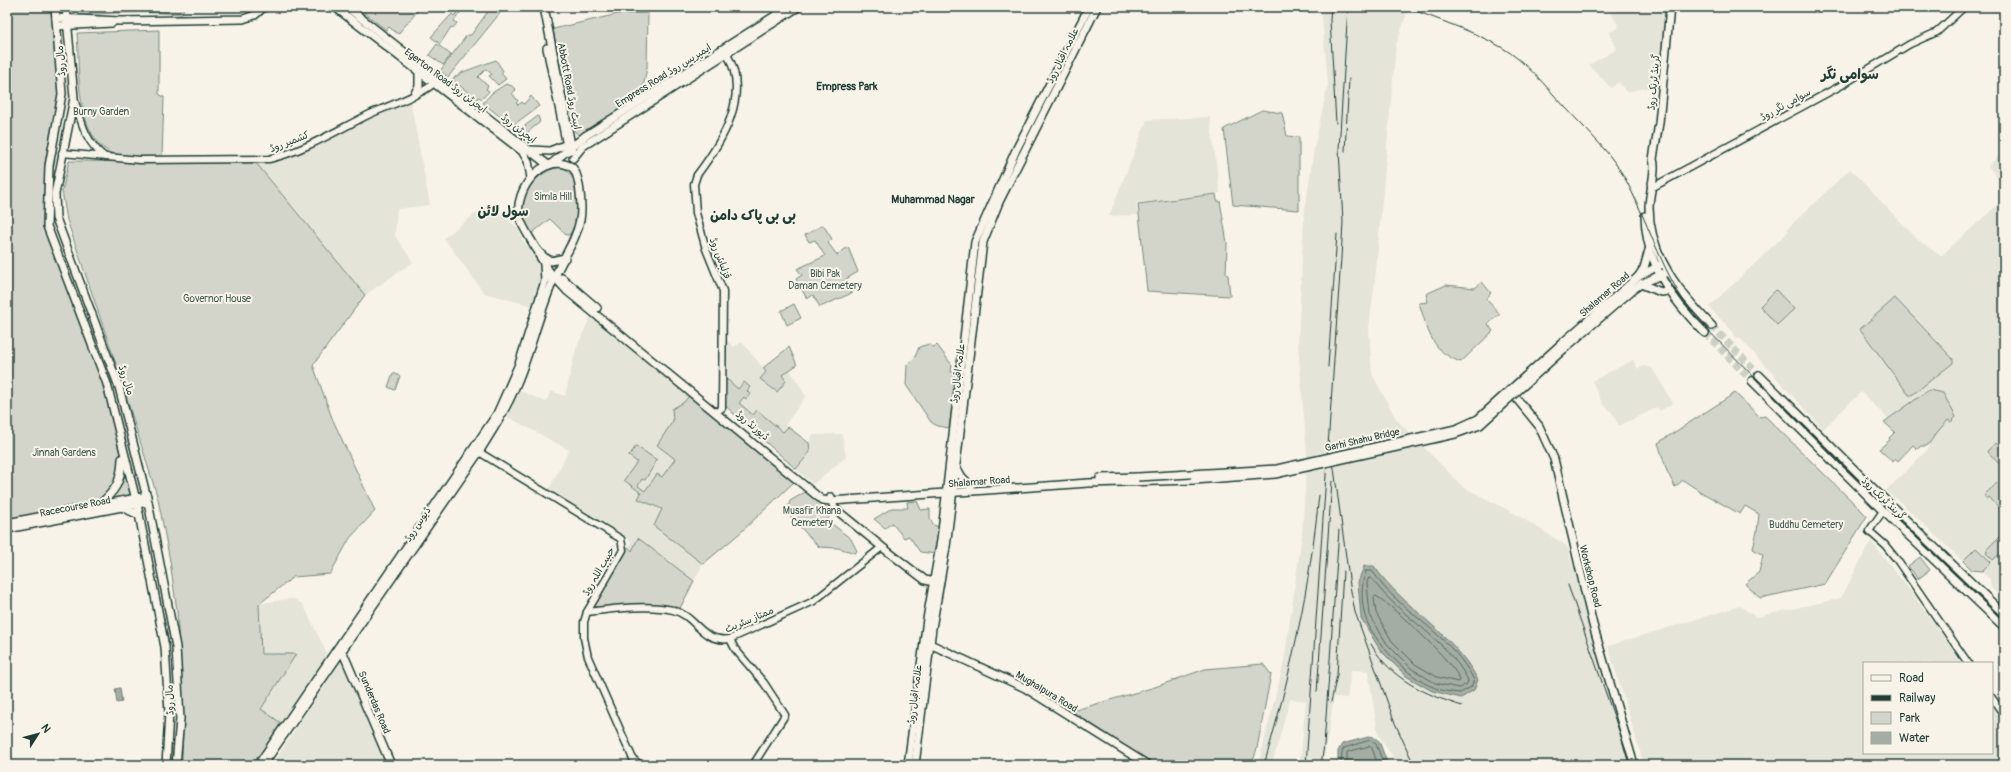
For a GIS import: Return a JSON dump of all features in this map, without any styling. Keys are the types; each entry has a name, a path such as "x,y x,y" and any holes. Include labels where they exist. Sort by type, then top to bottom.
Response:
{"main road":[{"name":"مال روڈ","path":"55,7 62,94 49,166 47,226 107,384 136,501 165,647 169,713 166,765"},
{"name":"مال روڈ","path":"66,7 74,98 55,194 56,218 119,387 147,499 176,647 180,719 176,765"},
{"path":"56,18 120,21 243,20 255,15 264,7"},
{"name":"Egerton Road ایجرٹن روڈ","path":"335,7 419,73 436,81"},
{"name":"Egerton Road ایجرٹن روڈ","path":"347,7 522,151 528,161 531,178"},
{"name":"Abbott Road ایبٹ روڈ","path":"539,7 546,29 568,128 569,144"},
{"name":"Abbott Road ایبٹ روڈ","path":"544,7 546,29 575,170"},
{"name":"Empress Road ایمپریس روڈ","path":"549,165 569,144 584,137 789,7"},
{"name":"Empress Road ایمپریس روڈ","path":"573,158 591,140 728,54 798,7"},
{"name":"علامہ اقبال روڈ","path":"915,765 917,725 941,540 950,490 976,237 1019,144 1089,7"},
{"name":"علامہ اقبال روڈ","path":"957,424 981,250 987,228 1097,7"},
{"name":"گرینڈ ٹرنک روڈ","path":"1670,7 1659,123 1650,186 1650,223 1667,272 1682,294 1712,326"},
{"path":"57,26 120,21"},
{"path":"414,95 420,83 419,73"},
{"name":"ایجرٹن روڈ","path":"436,81 549,165"},
{"path":"568,128 574,133 584,137"},
{"path":"530,150 544,152 569,144"},
{"name":"گرینڈ ٹرنک روڈ","path":"1653,159 1650,162 1646,191 1646,222 1650,249 1656,268 1668,291 1705,333"},
{"path":"564,280 565,258 579,226 581,216 579,188 575,170 567,165 549,165 540,169 531,178 522,194 519,215 524,228 538,253 551,261 565,258"},
{"path":"1650,249 1640,281 1661,292 1668,291"},
{"name":"ڈیورنڈ روڈ","path":"538,253 554,277 567,290 822,500"},
{"name":"ڈیوس روڈ","path":"258,765 479,452 506,410 516,386 554,277 565,258"},
{"name":"ڈیوس روڈ","path":"264,765 497,414 519,364 545,281 544,264"},
{"name":"Shalamar Road","path":"1562,346 1656,268 1663,264"},
{"name":"Shalamar Road","path":"1640,281 1660,276 1667,272"},
{"path":"545,281 554,277"},
{"name":"ڈیورنڈ روڈ","path":"554,277 561,277 822,495 831,499 940,489 943,487 945,473 952,467"},
{"name":"Garhi Shahu Bridge","path":"1138,480 1277,469 1456,429 1478,419 1562,346"},
{"name":"Garhi Shahu Bridge","path":"1138,480 1194,480 1275,474 1379,452 1460,432 1480,425 1562,346"},
{"name":"گرینڈ ٹرنک روڈ","path":"1759,375 1875,490 2004,614"},
{"name":"گرینڈ ٹرنک روڈ","path":"1752,381 1883,511 2004,627"},
{"name":"Workshop Road","path":"1517,399 1539,426 1554,459 1593,625 1634,765"},
{"path":"98,506 114,490 119,480 122,472 123,451"},
{"path":"952,467 962,477 968,489 952,501"},
{"name":"Shalamar Road","path":"822,500 950,490 1138,480"},
{"name":"علامہ اقبال روڈ","path":"908,765 917,725 930,644 936,583 946,547 952,501 950,490"},
{"name":"Racecourse Road","path":"7,523 98,506 147,499"},
{"name":"ڈیورنڈ روڈ","path":"831,499 834,508 882,547 921,578 936,583"},
{"name":"Racecourse Road","path":"7,529 122,507 136,501"},
{"path":"122,507 139,515"},
{"name":"Mughalpura Road","path":"930,644 1025,688 1148,765"},
{"name":"Sunderdas Road","path":"339,650 344,655 391,765"}],"street":[{"name":"سوامی نگر روڈ","path":"1650,186 1654,187 1842,85 1910,44 1938,32 1964,7"},
{"name":"قزلباش روڈ","path":"720,410 722,408 723,290 706,249 696,212 694,184 697,175 728,128 735,105 736,94 734,66 728,54"},
{"name":"کشمیر روڈ","path":"62,153 140,160 269,159 297,150 414,95 436,81"},
{"path":"74,98 85,134 95,149 107,158"},
{"name":"حبیب اللہ روڈ","path":"479,452 620,538 623,550 587,612 584,622 584,638 588,657 633,759 640,765"},
{"path":"1883,511 1869,531 1885,545 1897,560 1967,662"},
{"name":"ممتاز سٹریٹ","path":"587,612 616,608 673,610 682,614 707,636 716,640 730,639 814,602 882,547"},
{"path":"730,639 735,649 764,683 785,716 754,765"},
{"path":"1993,699 2004,715"}],"shaded area":[{"path":"1321,7 1409,7 1396,45 1375,281 1369,327 1372,374 1396,419 1463,487 1514,513 1567,546 1632,765 1398,765 1378,734 1368,671 1351,670 1347,698 1334,697 1323,765 1300,765 1306,701 1290,699 1272,765 1258,765 1284,662 1302,535 1307,455 1298,344 1304,216 1314,149 1328,84"},
{"path":"1608,7 1670,7 1662,85 1626,92 1619,82 1611,88 1589,65 1617,49 1609,33 1619,27"},
{"path":"410,99 430,205 397,209 395,236 413,262 365,295 256,163"},
{"path":"1210,117 1220,193 1136,203 1138,215 1109,216 1147,120"},
{"path":"2004,151 2004,187 1988,166"},
{"path":"1850,169 1918,240 1941,256 2004,199 2004,600 1991,588 1990,579 1981,571 1972,570 1895,497 1894,498 1886,491 1930,447 1926,443 1913,444 1861,392 1823,429 1739,337 1736,339 1733,335 1734,333 1709,307 1789,231 1787,229"},
{"path":"489,203 519,229 522,239 535,256 543,270 543,278 533,306 484,293 444,238"},
{"path":"591,315 795,481 737,535 703,564 678,612 636,608 587,612 631,542 619,532 549,489 569,450 508,417 518,390 546,402 551,391 565,396 576,349"},
{"path":"722,335 734,347 742,342 763,368 789,347 797,365 790,370 806,396 785,425 808,443 813,435 842,434 846,457 813,484 730,412"},
{"path":"1633,360 1638,369 1643,366 1652,368 1673,403 1660,411 1658,407 1619,426 1611,411 1603,405 1592,381"},
{"path":"1871,541 1906,585 1961,662 1863,662 1863,754 1993,754 1993,706 2004,722 2004,765 1644,765 1608,646 1740,606 1756,617 1841,598"},
{"path":"294,599 303,604 328,656 253,765 182,765 183,718 246,606"},
{"path":"341,660 387,765 272,765"}],"green space":[{"name":"Jinnah Gardens","path":"7,7 53,7 60,94 45,163 43,226 105,386 134,497 7,520"},
{"path":"75,7 184,7 182,14 139,12 75,15"},
{"path":"365,7 421,7 398,34 389,27 386,30 361,10"},
{"path":"462,7 464,7 454,21 457,23 453,28 451,27 440,44 431,37 452,14 454,16"},
{"path":"486,7 505,7 448,77 440,71 467,35 471,35 489,10"},
{"path":"648,13 647,68 643,87 638,100 580,136 578,135 572,128 553,29 618,14"},
{"name":"Burny Garden","path":"159,30 159,94 164,97 162,157 133,159 117,156 103,147 93,135 86,120 79,84 77,33"},
{"path":"437,44 451,55 443,65 429,55"},
{"path":"496,60 503,71 501,73 506,79 498,85 489,76 492,74 486,69 478,77 488,86 486,89 489,91 482,99 479,97 476,99 452,79 463,72"},
{"path":"506,84 512,86 516,90 512,93 518,101 516,103 518,105 522,102 524,104 531,96 539,106 512,126 483,103 492,93"},
{"path":"1262,110 1282,113 1287,136 1299,137 1299,210 1233,205 1224,129"},
{"path":"538,116 540,122 523,136 518,131"},
{"name":"Governor House","path":"69,161 256,163 365,295 313,365 332,418 375,511 350,538 330,574 293,577 259,604 261,654 296,654 261,709 281,723 253,765 182,765 183,718 177,611 170,561 158,499 118,370 67,220 62,191"},
{"name":"Simla Hill","path":"563,167 572,176 578,195 579,209 575,226 569,235 566,235 550,219 532,233 522,213 524,197 528,189 540,176 555,168"},
{"path":"1216,194 1217,201 1220,201 1227,243 1226,274 1228,275 1230,296 1147,291 1138,204"},
{"name":"Bibi Pak Daman Cemetery","path":"823,225 832,239 828,243 837,255 848,247 858,272 846,279 852,293 820,307 813,295 807,299 796,279 802,275 797,269 825,256 815,240 809,242 805,235"},
{"path":"1482,282 1491,293 1486,299 1500,314 1488,324 1493,331 1461,362 1451,358 1443,352 1432,339 1419,303 1428,302 1426,294 1446,285 1475,288"},
{"path":"1776,290 1794,309 1777,325 1760,306"},
{"path":"1895,298 1953,359 1953,363 1912,395 1909,395 1860,329"},
{"path":"794,304 801,318 787,325 781,311"},
{"path":"929,344 933,347 937,345 952,365 951,372 957,373 949,428 937,426 931,422 906,385 907,365 915,357 919,347"},
{"path":"789,347 797,365 782,375 786,381 777,392 760,379 766,372 763,368"},
{"path":"393,373 400,376 395,390 388,387"},
{"path":"728,380 738,389 744,382 750,387 747,391 750,394 746,399 744,397 739,403 753,415 757,410 783,432 788,427 809,443 810,452 796,469 722,403 722,382"},
{"path":"1929,390 1943,393 1956,417 1951,422 1948,420 1927,446 1921,446 1917,449 1913,445 1898,461 1896,459 1893,462 1879,449 1890,440 1889,438 1895,432 1884,422"},
{"path":"692,392 795,481 740,533 703,564 654,526 662,509 638,499 641,493 624,480 637,462 629,456 636,446 657,460 645,480 642,479 638,486 645,491 657,474 662,477 675,459 657,445 673,421 672,409 684,402"},
{"name":"Buddhu Cemetery","path":"1735,393 1760,417 1765,416 1867,516 1825,584 1760,598 1745,584 1759,572 1763,555 1753,549 1759,514 1745,506 1740,514 1683,480 1675,487 1667,471 1658,443"},
{"path":"1996,443 2004,451 2004,469 1987,451"},
{"path":"1998,482 2004,488 2004,513 1989,497 1987,499 1984,495"},
{"name":"Musafir Khana Cemetery","path":"807,491 833,512 827,520 851,539 857,551 855,553 838,548 819,547 787,513 790,501"},
{"path":"917,501 921,510 930,509 930,518 933,525 940,527 937,554 920,552 909,536 904,538 892,523 885,528 874,519 892,508 908,508 907,502"},
{"path":"2004,532 2004,550 1993,560 1986,553 1986,550"},
{"path":"638,538 694,581 678,612 636,608 587,612 628,547 632,551"},
{"path":"1976,548 1991,562 1982,571 1972,570 1963,561"},
{"path":"1920,557 1930,570 1918,579 1908,566"},
{"path":"1263,664 1271,674 1257,748 1252,765 1154,765 1072,711 1155,687 1205,669"}],"water":[{"path":"1364,566 1374,566 1399,595 1442,634 1455,648 1468,663 1478,680 1474,690 1461,698 1432,691 1406,676 1380,650 1361,618 1358,582"},
{"path":"120,688 122,702 117,703 115,689"},
{"path":"1372,736 1379,741 1388,765 1338,765 1338,751 1342,744"}],"tunnel":[{"path":"1712,326 1759,375"},
{"path":"1705,333 1752,381"}],"railway":[{"path":"1331,7 1330,20 1336,123"},
{"path":"1306,765 1343,222 1339,149 1348,7"},
{"path":"1406,7 1490,41 1510,53 1535,75 1599,143 1622,173 1674,284 1694,316 1841,465 2004,621"},
{"path":"1345,151 1349,79"},
{"path":"1328,367 1337,234"},
{"path":"1333,461 1355,612 1395,723 1414,765"},
{"path":"1317,692 1332,481"},
{"path":"1264,765 1298,632 1310,564 1319,495"},
{"path":"1321,765 1324,745 1339,530"},
{"path":"1331,702 1337,675 1343,571"},
{"path":"1568,585 1631,765"},
{"path":"1371,644 1379,657 1388,667 1410,684 1422,691 1462,706"}],"district":[{"name":"سوامی نگر","path":"1850,74"},
{"name":"Empress Park","path":"847,86"},
{"name":"Muhammad Nagar","path":"933,199"},
{"name":"سول لائن","path":"503,211"},
{"name":"بی بی پاک دامن","path":"753,215"}]}
